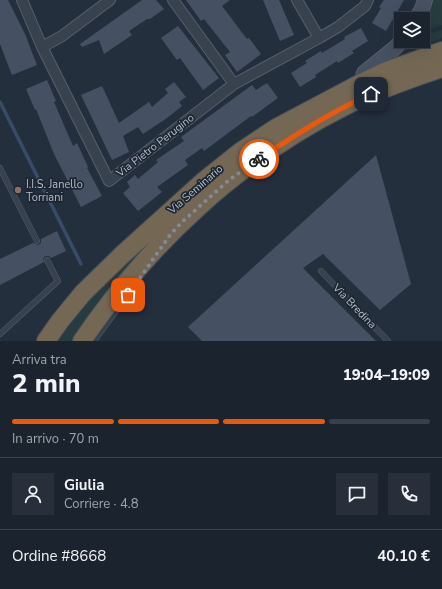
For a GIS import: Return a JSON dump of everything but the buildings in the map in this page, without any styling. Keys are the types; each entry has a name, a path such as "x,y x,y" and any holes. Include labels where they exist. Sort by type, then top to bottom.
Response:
{"highway":[{"name":"Via Seminario","path":"46,341 83,293 123,254 205,180 240,152 276,128 360,83 384,72 442,51"},
{"name":"Via Seminario","path":"82,341 132,275 182,222 229,180 314,123 344,106 371,94 442,68"}],"street":[{"name":"Via Pietro Perugino","path":"22,0 42,47 108,181 234,84 338,27 364,6 368,0"},
{"path":"42,47 62,36 110,0"},
{"path":"173,0 234,84"},
{"path":"296,0 319,38"},
{"path":"420,12 425,0"},
{"path":"360,83 364,73 395,48"}],"lane":[{"path":"0,168 38,241"},
{"path":"144,271 170,235"},
{"path":"0,334 58,281 47,260"},
{"name":"Via Bredina","path":"321,271 388,341"},
{"path":"94,341 132,289"}],"green space":[{"path":"431,0 442,0 442,25 430,29 430,12 426,12"},
{"path":"442,30 442,38 430,42 430,33"},
{"path":"405,48 412,48 403,51"},
{"path":"148,240 76,341 55,341 83,302"}],"waterway":[{"path":"0,102 81,264"}],"way so far":[{"path":"128,295 170,235 182,222 229,180 259,159"}],"place":[{"name":"I.I.S. Janello Torriani","path":"18,190"}],"route":[{"path":"259,159 314,123 344,106 371,94"}]}
